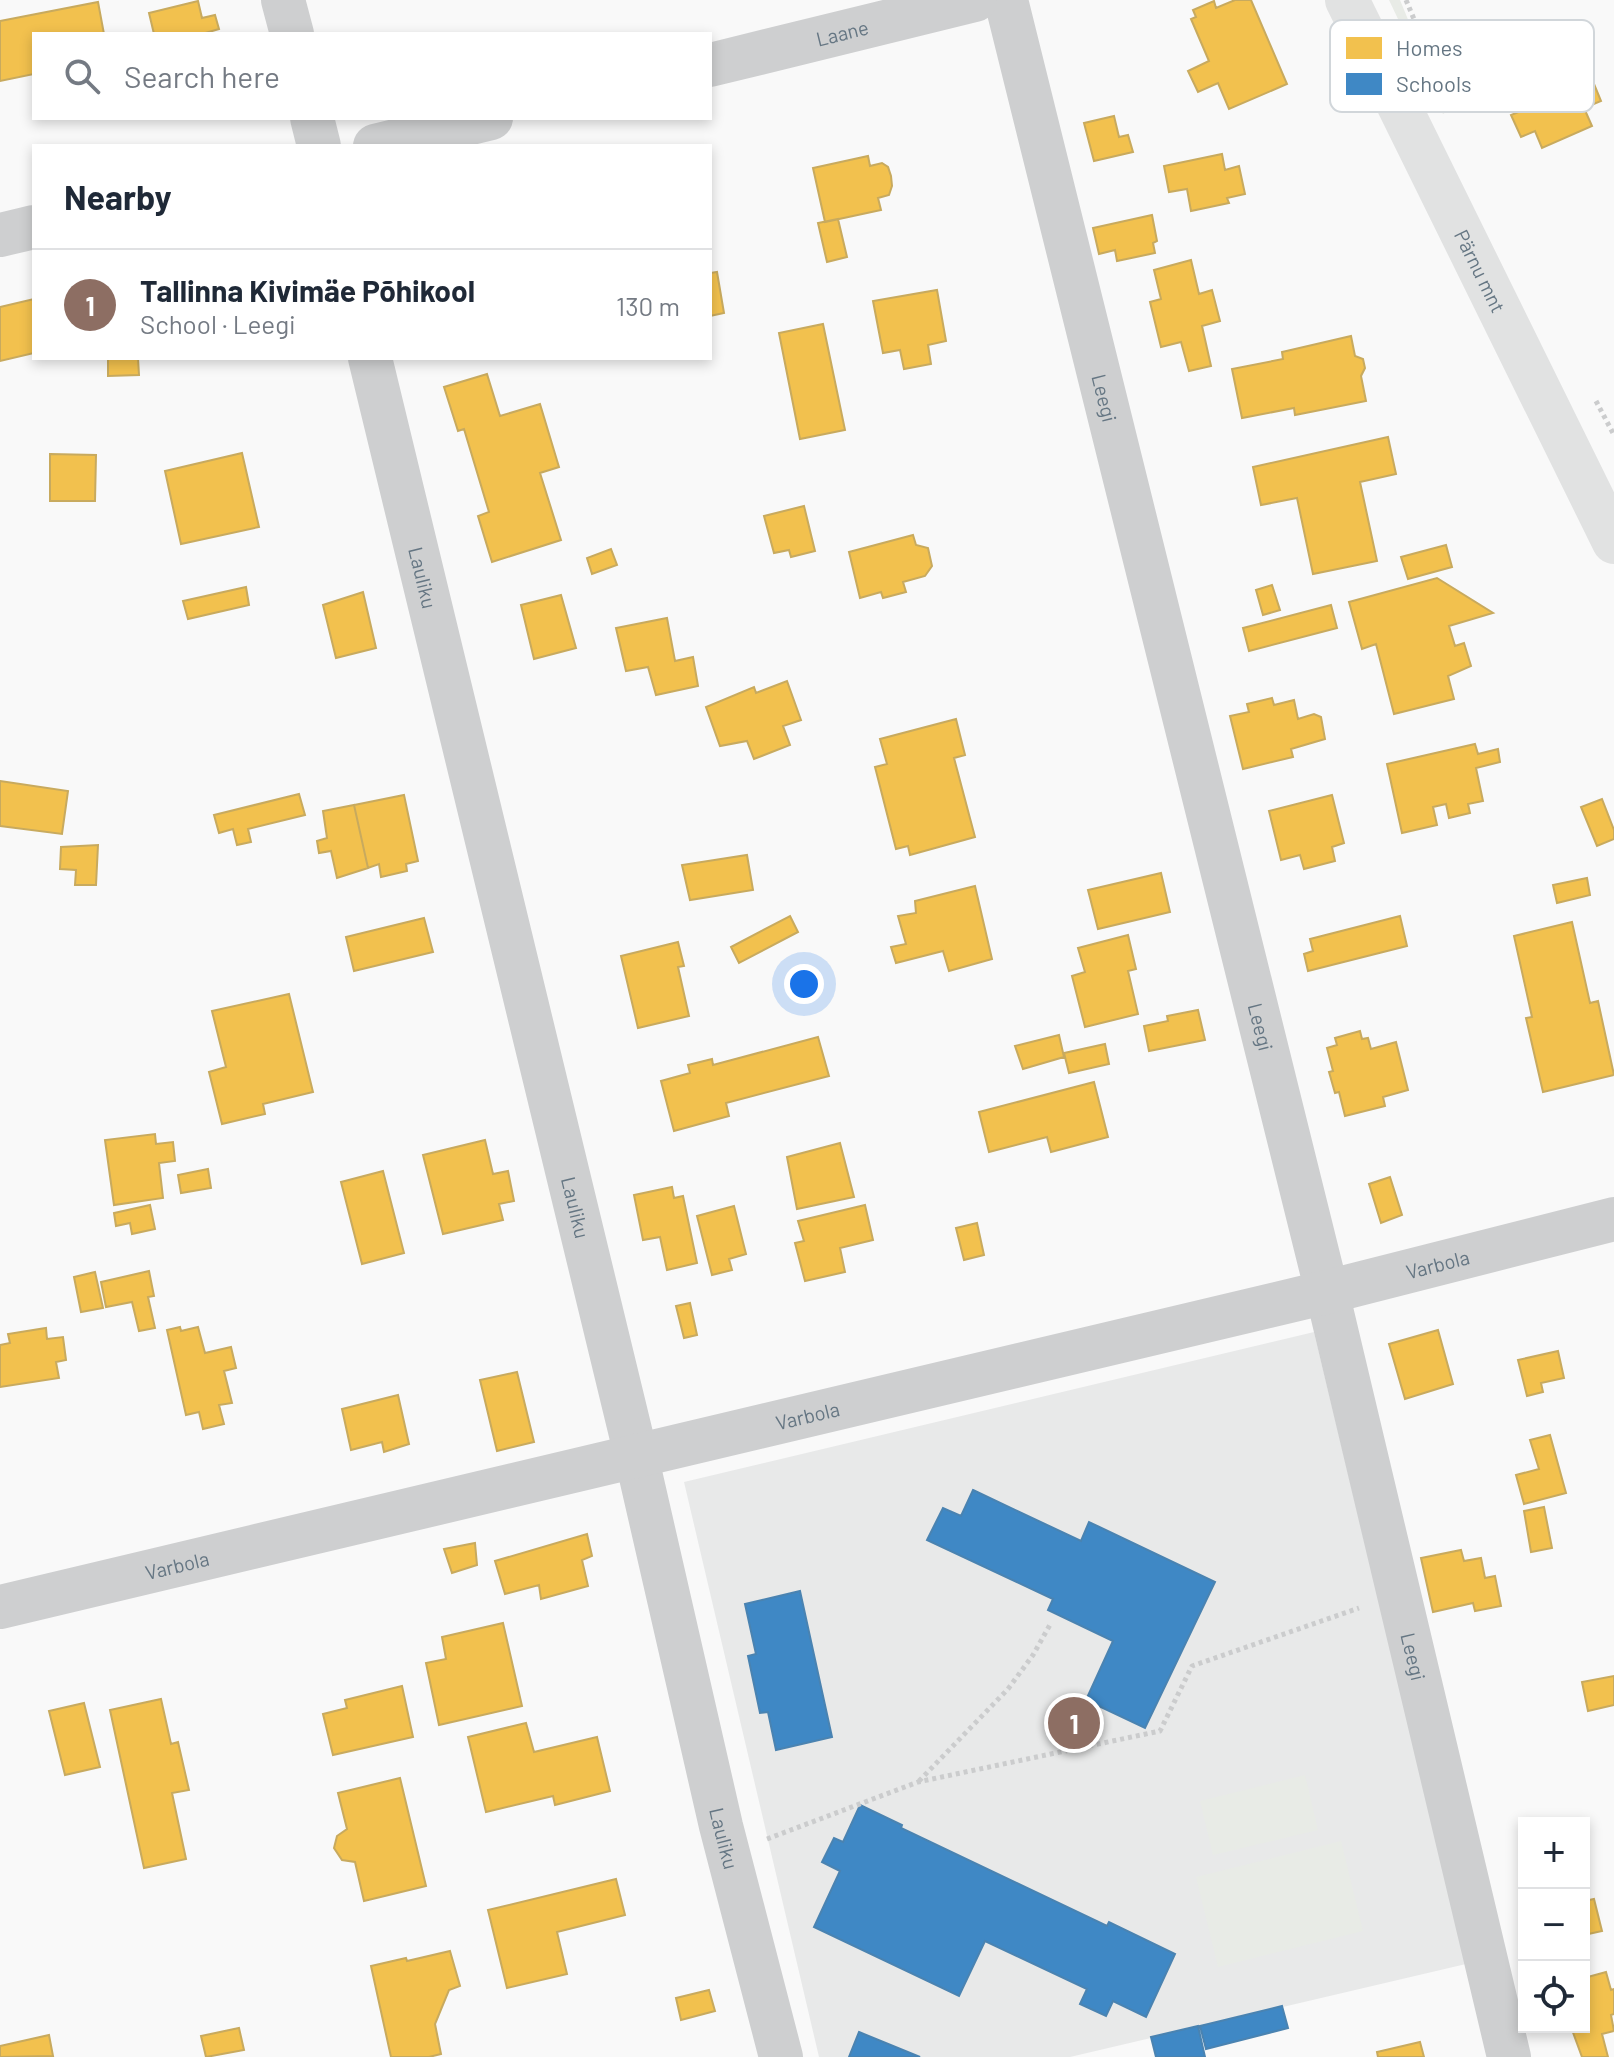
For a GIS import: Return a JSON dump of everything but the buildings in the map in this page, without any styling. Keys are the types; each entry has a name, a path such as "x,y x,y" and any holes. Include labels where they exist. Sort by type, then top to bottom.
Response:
{"main road":[{"name":"Pärnu mnt","path":"1347,0 1357,20"},
{"name":"Pärnu mnt","path":"1402,112 1614,542"}],"street":[{"path":"283,0 291,32"},
{"name":"Laane","path":"712,65 975,0"},
{"name":"Leegi","path":"1006,0 1327,1292 1509,2057"},
{"path":"312,120 318,144"},
{"path":"383,144 483,120"},
{"path":"0,235 32,227"},
{"name":"Lauliku","path":"370,360 636,1455 729,1854 781,2057"},
{"name":"Varbola","path":"0,1607 1327,1292 1614,1219"}],"path":[{"path":"729,1854 918,1782 1160,1731 1192,1666 1399,1595"},
{"path":"918,1782 1008,1689 1051,1623"}],"shaded area":[{"path":"1389,0 1400,0 1408,20 1398,20"},
{"path":"1314,1332 1466,1964 1070,2057 819,2057 684,1482"},
{"path":"1305,1775 1318,1830 1213,1855 1200,1801"},
{"path":"1341,1841 1363,1931 1218,1967 1196,1877"}],"place":[{"name":"Tallinna Kivimäe Põhikool","path":"1074,1723"}]}
